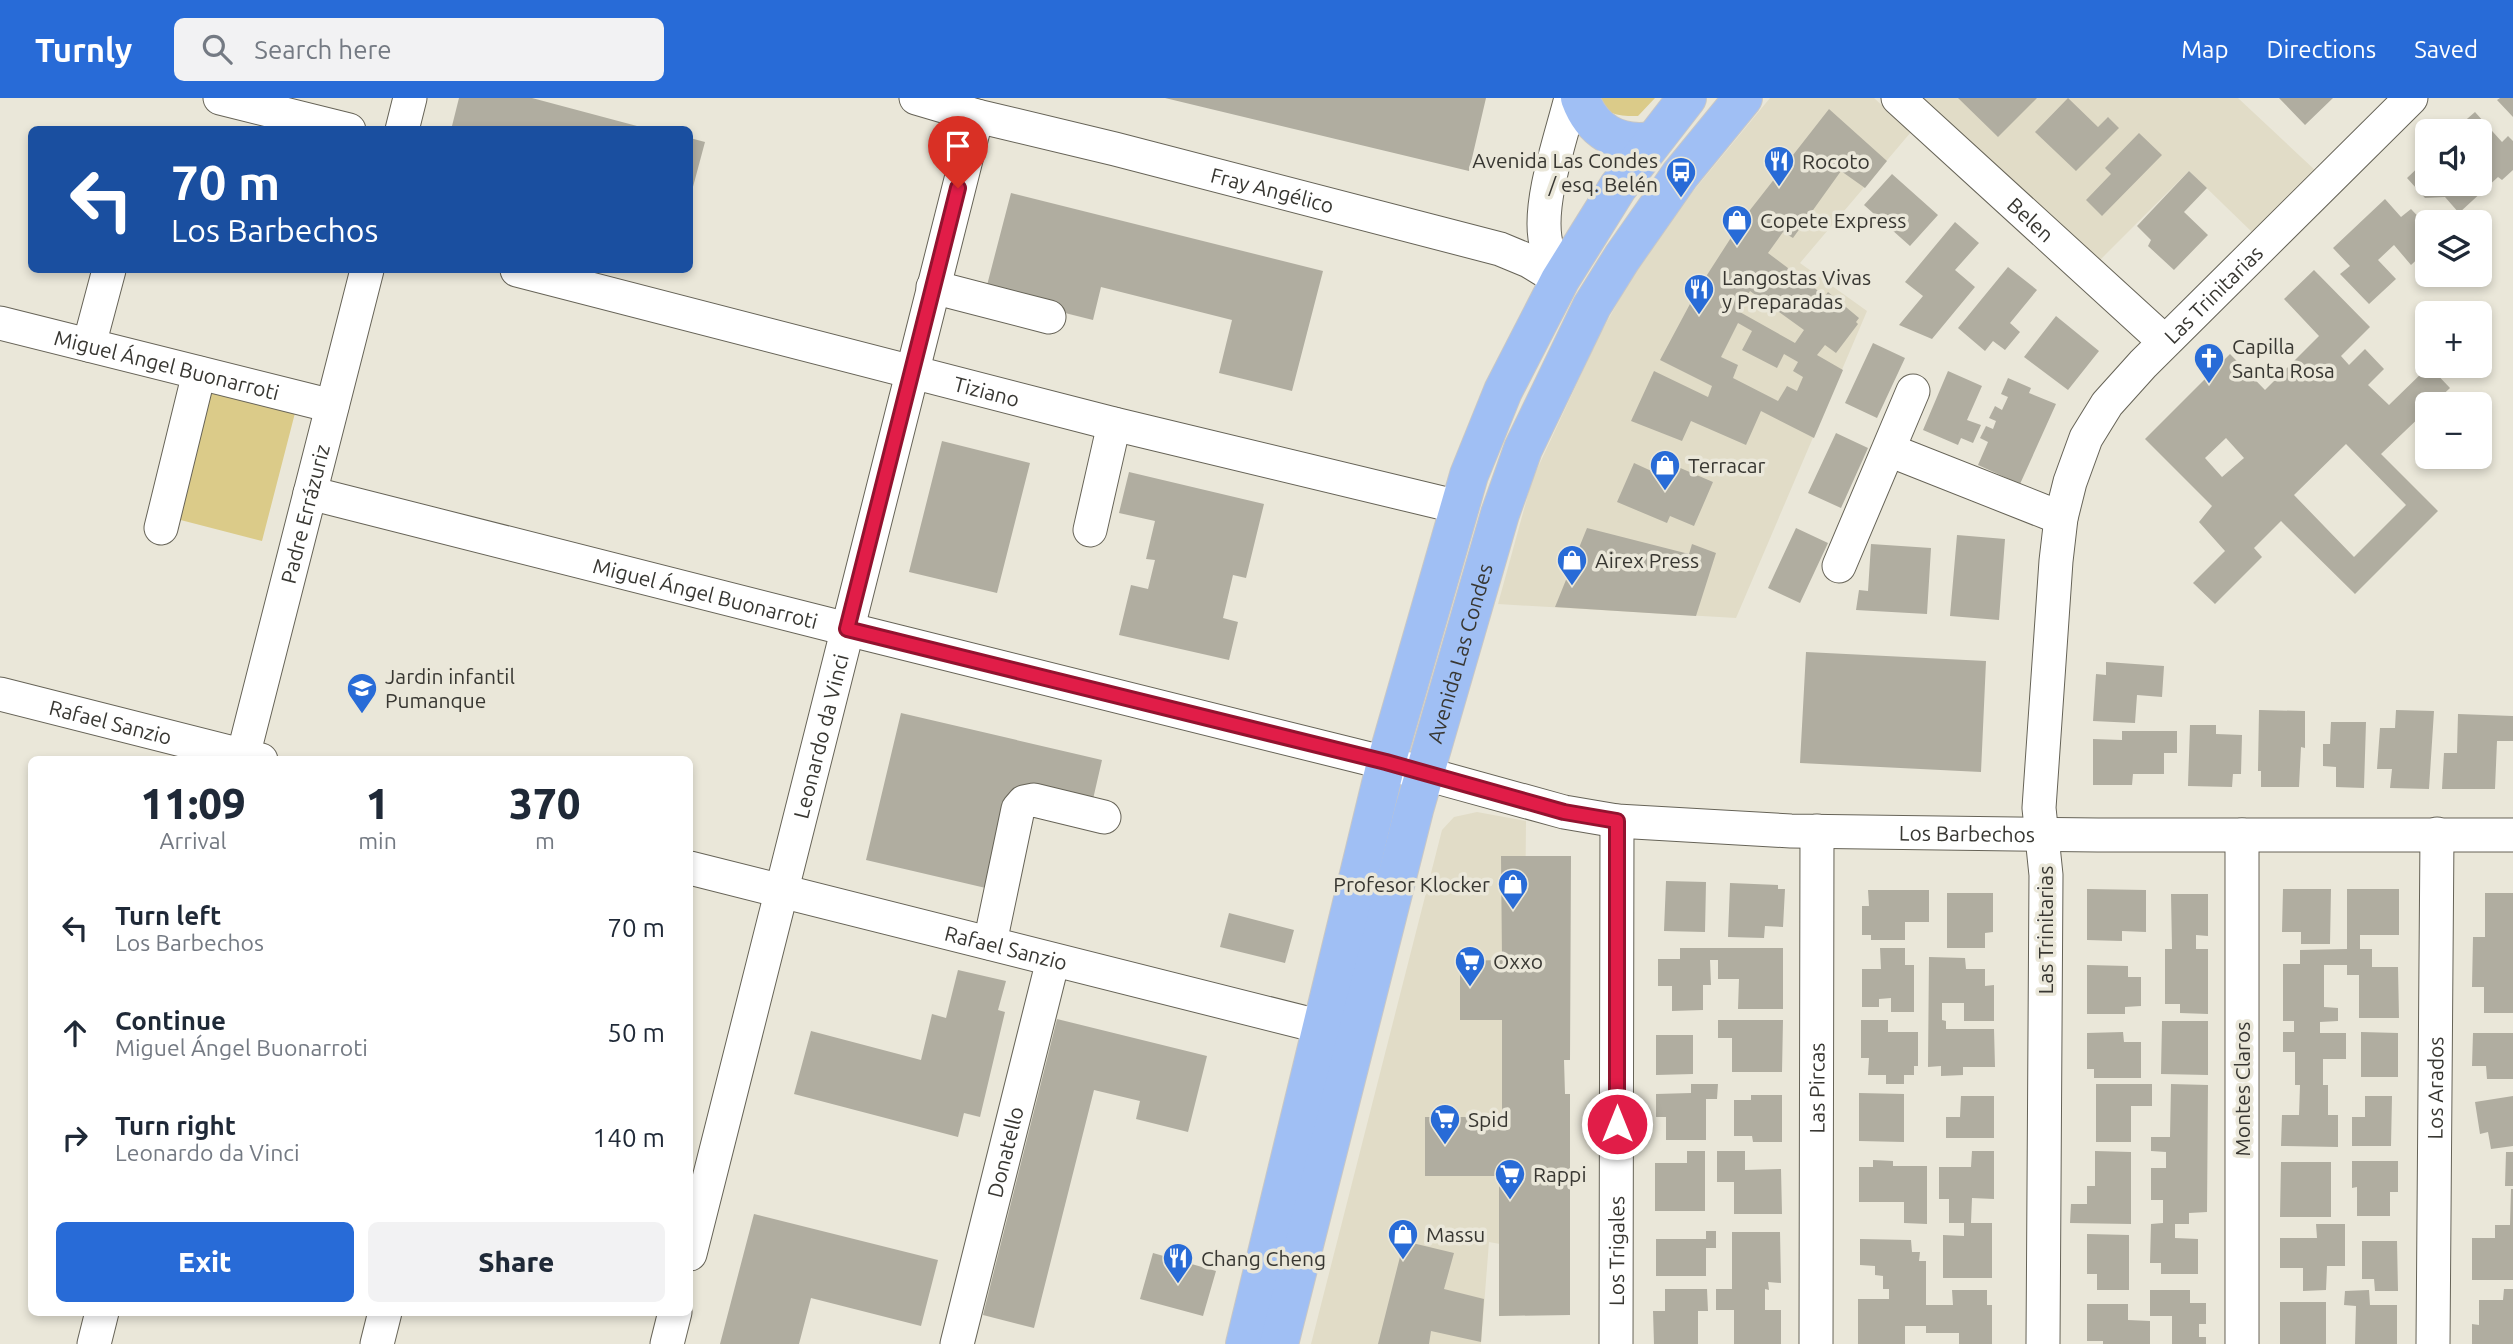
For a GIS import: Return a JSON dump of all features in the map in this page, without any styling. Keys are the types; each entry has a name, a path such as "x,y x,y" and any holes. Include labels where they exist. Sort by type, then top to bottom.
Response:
{"main road":[{"path":"1580,98 1590,118 1603,133 1625,142 1652,141"},
{"name":"Avenida Las Condes","path":"1245,1344 1386,762 1474,463 1503,391 1560,279 1611,198 1686,98"},
{"name":"Avenida Las Condes","path":"1279,1344 1425,775 1500,514 1523,449 1592,306 1622,258 1673,185 1743,98"}],"street":[{"path":"220,98 333,126"},
{"path":"403,126 410,98"},
{"path":"916,98 976,116"},
{"path":"1560,279 1545,239 1544,223 1549,185 1571,98"},
{"name":"Belen","path":"1898,98 2164,341"},
{"name":"Las Trinitarias","path":"2043,1344 2046,875 2039,799 2048,652 2061,518 2070,482 2086,438 2107,404 2164,341 2411,98"},
{"name":"Fray Angélico","path":"976,116 1115,149 1500,249 1529,261 1560,279"},
{"name":"Leonardo da Vinci","path":"693,1242 976,116"},
{"path":"89,345 107,273"},
{"name":"Padre Errázuriz","path":"249,756 310,493 366,273"},
{"name":"Tiziano","path":"529,273 1114,424 1459,507"},
{"path":"933,288 1048,317"},
{"name":"Miguel Ángel Buonarroti","path":"0,323 332,406"},
{"path":"161,528 199,373"},
{"path":"1839,566 1913,391"},
{"path":"1090,530 1114,424"},
{"path":"1889,450 2061,518"},
{"name":"Miguel Ángel Buonarroti","path":"310,493 1386,762 1425,775"},
{"name":"Rafael Sanzio","path":"0,694 241,756"},
{"name":"Los Barbechos","path":"1425,775 1564,812 1617,821 1818,831 2513,835"},
{"path":"990,943 1018,809 1024,802 1034,800 1104,817"},
{"name":"Los Trigales","path":"1616,1344 1617,821"},
{"name":"Las Pircas","path":"1815,1344 1818,831"},
{"name":"Los Arados","path":"2433,1344 2437,834"},
{"name":"Montes Claros","path":"2242,835 2242,1344"},
{"name":"Rafael Sanzio","path":"693,869 1322,1027"},
{"name":"Donatello","path":"957,1344 1053,960"},
{"path":"94,1344 101,1316"},
{"path":"377,1344 384,1316"},
{"path":"667,1344 674,1316"}],"shaded area":[{"path":"1598,98 1655,98 1638,116 1609,112"},
{"path":"1770,98 1874,98 1911,132 1800,263 1867,311 1736,618 1498,604 1532,480 1600,334 1638,266 1685,201"},
{"path":"1918,98 2238,98 2317,172 2255,235 2189,171 2099,261"},
{"path":"202,390 295,413 262,541 169,517"},
{"path":"1477,812 1526,821 1522,1248 1489,1242 1481,1344 1311,1344 1442,830 1454,817"}],"building":[{"path":"459,98 532,98 637,126 452,126"},
{"path":"1165,98 1486,98 1469,171"},
{"path":"1958,98 2037,98 1998,137"},
{"path":"2068,98 2098,127 2108,117 2119,128 2076,171 2035,132"},
{"path":"2279,98 2333,98 2305,125"},
{"path":"2513,98 2513,117 2497,100"},
{"path":"1829,109 1887,161 1865,188 1841,171 1793,238 1783,232 1768,253 1825,296 1828,292 1859,318 1856,322 1858,324 1836,353 1825,345 1817,355 1843,370 1814,438 1761,411 1746,445 1691,421 1682,441 1631,421 1654,371 1708,397 1712,386 1660,360 1698,289 1743,219","holes":["1750,291 1804,330 1795,343 1738,311","1738,323 1752,331 1742,350 1777,368 1784,354 1798,362 1793,371 1803,377 1797,391 1787,386 1778,401 1733,378 1738,365 1721,357"]},
{"path":"2475,112 2481,119 2467,119"},
{"path":"2492,131 2502,142 2508,136 2513,141 2513,170 2502,180 2498,177 2492,183"},
{"path":"2139,133 2162,155 2102,216 2086,200 2111,174 2105,168"},
{"path":"693,139 705,142 693,187"},
{"path":"2415,170 2415,187 2407,178"},
{"path":"2189,171 2207,188 2184,212 2208,235 2174,270 2148,246 2151,240 2137,226"},
{"path":"1892,174 1938,215 1910,246 1864,205"},
{"path":"1011,193 1323,271 1292,391 1219,373 1232,320 1101,287 1093,320 985,293"},
{"path":"2423,196 2477,196 2462,210 2456,210 2445,197"},
{"path":"2385,199 2401,217 2411,209 2415,213 2415,261 2411,265 2394,245 2378,260 2396,279 2369,304 2340,274 2350,266 2333,248"},
{"path":"1955,222 1979,243 1955,270 1975,287 1932,339 1899,325 1923,296 1905,282"},
{"path":"2008,267 2037,290 2010,323 2020,332 2005,350 1993,341 1985,351 1958,328"},
{"path":"2314,270 2370,327 2341,356 2349,365 2365,349 2384,369 2368,385 2389,405 2417,378 2440,378 2450,388 2446,392 2415,392 2415,421 2381,454 2438,511 2355,594 2281,521 2254,548 2262,557 2215,604 2193,583 2225,551 2199,522 2212,506 2145,439 2230,354 2265,390 2319,336 2284,299","holes":["2226,438 2244,458 2222,477 2205,458","2346,444 2406,505 2354,557 2294,495"]},
{"path":"2056,316 2099,351 2068,390 2024,357"},
{"path":"1873,343 1905,358 1877,418 1845,403"},
{"path":"1948,371 1982,386 1967,420 1981,425 1973,443 1961,438 1958,445 1923,430"},
{"path":"2008,378 2031,388 2029,393 2056,404 2020,484 1978,465 1988,442 1980,438 1986,426 1993,429 1996,421 1989,418 1995,406 2002,410 2008,397 2001,394"},
{"path":"1836,433 1868,448 1841,508 1808,493"},
{"path":"942,441 1030,463 997,593 909,572"},
{"name":"Terracar","path":"1664,461 1713,482 1694,526 1670,516 1667,523 1617,502 1634,463 1658,474"},
{"path":"1129,472 1264,504 1246,578 1233,575 1223,618 1238,622 1229,660 1119,635 1131,585 1148,589 1155,560 1146,559 1155,521 1119,513"},
{"path":"1587,528 1689,554 1692,544 1716,553 1696,616 1555,607"},
{"path":"1796,528 1828,543 1800,603 1768,588"},
{"path":"1957,535 2005,539 1999,620 1950,616"},
{"path":"1871,544 1931,548 1927,614 1856,610 1859,590 1868,591"},
{"path":"1806,652 1986,661 1981,772 1800,763"},
{"path":"2106,662 2164,666 2162,697 2137,695 2135,723 2093,721 2096,674 2106,675"},
{"path":"2259,710 2305,711 2305,748 2301,747 2299,787 2261,787 2261,771 2258,771"},
{"path":"2396,710 2434,711 2429,789 2390,788 2392,769 2377,769 2380,728 2395,728"},
{"path":"901,713 1102,760 1091,808 1014,790 990,889 866,860"},
{"path":"2458,714 2513,716 2513,741 2497,741 2495,789 2442,789 2444,753 2457,753"},
{"path":"2331,722 2366,722 2364,788 2336,787 2336,767 2323,766 2323,744 2330,744"},
{"path":"2190,725 2216,725 2216,734 2242,735 2241,774 2233,774 2232,787 2188,786"},
{"path":"2122,731 2177,731 2177,753 2164,753 2164,774 2133,774 2132,785 2093,785 2093,739 2122,740"},
{"path":"1501,856 1571,856 1570,1060 1564,1060 1565,1094 1570,1094 1570,1315 1499,1316 1499,1176 1425,1176 1425,1117 1502,1117 1502,1020 1460,1020 1460,961 1502,960"},
{"path":"1666,881 1706,882 1705,932 1664,931"},
{"path":"1730,883 1778,885 1778,889 1785,889 1783,927 1765,926 1764,938 1728,937"},
{"path":"2087,889 2146,890 2146,932 2122,931 2122,941 2087,940"},
{"path":"2283,889 2331,889 2330,944 2301,944 2301,932 2282,932"},
{"path":"2347,889 2399,889 2399,935 2360,935 2360,949 2372,949 2372,967 2398,967 2399,1018 2359,1018 2359,975 2347,975 2347,965 2324,965 2324,1007 2338,1008 2338,1021 2320,1022 2320,1033 2346,1033 2346,1059 2323,1059 2323,1085 2328,1085 2328,1115 2338,1115 2338,1147 2281,1146 2282,1115 2299,1115 2300,1085 2295,1085 2295,1052 2283,1052 2283,1032 2294,1032 2294,1021 2283,1021 2283,964 2300,964 2300,950 2347,949"},
{"path":"1868,890 1929,890 1929,922 1905,922 1905,940 1871,940 1871,935 1862,935 1862,906 1869,906"},
{"path":"1947,893 1993,893 1993,932 1985,933 1985,948 1947,948"},
{"path":"2485,893 2513,893 2513,1013 2484,1013 2484,987 2472,987 2473,937 2485,937"},
{"path":"2171,894 2208,894 2208,936 2196,935 2196,949 2208,949 2208,1014 2180,1013 2180,1004 2165,1004 2165,949 2172,949"},
{"path":"1229,913 1294,930 1285,963 1220,947"},
{"path":"1680,948 1783,948 1783,1009 1738,1009 1739,979 1718,979 1718,960 1710,960 1711,985 1703,985 1703,1010 1672,1011 1672,986 1658,986 1658,959 1680,959"},
{"path":"1880,948 1905,948 1905,965 1914,965 1914,1012 1891,1012 1891,998 1879,999 1879,1007 1862,1007 1862,969 1881,969"},
{"path":"1929,957 1965,958 1966,969 1985,969 1985,986 1994,985 1994,1021 1964,1021 1964,1003 1942,1003 1942,1020 1946,1021 1946,1029 1994,1029 1995,1067 1963,1067 1963,1075 1941,1076 1941,1066 1928,1067"},
{"path":"2087,965 2128,966 2128,977 2141,977 2141,1006 2125,1007 2125,1014 2087,1014"},
{"path":"958,970 1006,981 998,1010 1005,1012 980,1117 964,1113 958,1137 794,1094 811,1031 921,1060 932,1014 946,1018"},
{"path":"1057,1019 1207,1056 1188,1132 1136,1119 1140,1101 1094,1090 1034,1328 983,1315"},
{"path":"1718,1020 1783,1020 1782,1072 1732,1072 1732,1038 1718,1038"},
{"path":"1861,1020 1888,1020 1888,1032 1918,1032 1918,1066 1914,1066 1914,1075 1904,1075 1904,1084 1886,1084 1886,1075 1868,1075 1869,1058 1861,1058"},
{"path":"2162,1021 2208,1021 2208,1075 2161,1074"},
{"path":"2123,1032 2124,1042 2141,1042 2141,1078 2094,1078 2094,1069 2087,1069 2087,1033"},
{"path":"2361,1032 2398,1033 2398,1077 2361,1077"},
{"path":"2473,1033 2513,1033 2513,1079 2487,1079 2486,1066 2472,1066"},
{"path":"1656,1035 1693,1035 1693,1074 1656,1075"},
{"path":"1691,1084 1718,1084 1717,1099 1706,1099 1706,1140 1666,1140 1666,1117 1656,1117 1656,1094 1691,1093"},
{"path":"2096,1084 2152,1084 2152,1106 2131,1106 2131,1142 2096,1142"},
{"path":"2171,1084 2208,1085 2207,1212 2189,1213 2189,1224 2175,1224 2175,1238 2198,1239 2198,1274 2161,1274 2161,1263 2150,1263 2151,1224 2163,1223 2163,1200 2151,1200 2151,1168 2166,1168 2166,1152 2151,1151 2151,1137 2170,1137"},
{"path":"1859,1093 1904,1094 1904,1142 1859,1141"},
{"path":"1751,1095 1782,1095 1782,1142 1753,1142 1752,1136 1734,1136 1734,1100 1751,1100"},
{"path":"1961,1096 1994,1096 1994,1138 1946,1138 1946,1117 1960,1117"},
{"path":"2365,1096 2392,1096 2391,1146 2352,1146 2352,1117 2365,1117"},
{"path":"2513,1096 2513,1146 2491,1149 2488,1132 2480,1134 2475,1102"},
{"path":"1687,1151 1705,1151 1705,1211 1655,1211 1655,1163 1687,1163"},
{"path":"1717,1151 1745,1151 1745,1170 1781,1169 1782,1214 1734,1214 1734,1182 1717,1182"},
{"path":"1972,1151 1994,1151 1994,1199 1972,1198 1971,1223 1992,1223 1992,1278 1943,1278 1943,1235 1964,1236 1964,1223 1949,1223 1949,1199 1939,1199 1939,1167 1971,1167"},
{"path":"2095,1151 2131,1152 2131,1224 2070,1223 2071,1204 2087,1204 2087,1186 2095,1186"},
{"path":"2506,1152 2513,1152 2513,1186 2505,1186"},
{"path":"1873,1160 1893,1161 1893,1166 1927,1166 1927,1224 1904,1223 1904,1202 1859,1202 1859,1167 1873,1167"},
{"path":"2352,1161 2398,1161 2398,1192 2390,1192 2390,1216 2357,1216 2357,1187 2352,1188"},
{"path":"2281,1162 2331,1162 2331,1217 2280,1217"},
{"path":"2511,1189 2513,1280 2472,1280 2472,1238 2495,1238 2495,1225 2510,1225"},
{"path":"754,1214 938,1260 921,1326 811,1298 799,1344 720,1344"},
{"path":"2316,1224 2345,1224 2345,1266 2327,1266 2326,1290 2303,1291 2303,1268 2280,1268 2280,1238 2317,1238"},
{"path":"1706,1231 1716,1231 1716,1248 1706,1248 1706,1276 1656,1276 1656,1239 1706,1239"},
{"path":"1732,1232 1780,1232 1781,1283 1768,1282 1769,1290 1765,1289 1765,1310 1781,1310 1781,1344 1734,1344 1734,1310 1716,1310 1716,1289 1732,1289"},
{"path":"2087,1234 2129,1235 2129,1290 2097,1290 2097,1274 2087,1274"},
{"path":"1860,1239 1911,1240 1912,1252 1920,1252 1919,1261 1926,1261 1926,1305 1953,1305 1952,1290 1987,1290 1987,1305 1992,1305 1992,1344 1959,1344 1959,1333 1926,1333 1926,1326 1905,1326 1905,1344 1858,1344 1858,1299 1889,1299 1889,1289 1883,1289 1883,1276 1875,1275 1875,1266 1860,1265"},
{"path":"1404,1241 1454,1253 1444,1289 1484,1299 1481,1342 1431,1331 1429,1344 1378,1344"},
{"path":"2362,1241 2397,1241 2398,1291 2375,1291 2374,1279 2362,1279"},
{"name":"Chang Cheng","path":"1153,1253 1216,1271 1203,1316 1140,1299"},
{"path":"1665,1289 1707,1289 1708,1311 1698,1311 1698,1344 1654,1344 1653,1311 1665,1311"},
{"path":"2504,1289 2513,1289 2513,1344 2472,1344 2472,1324 2479,1325 2479,1300 2503,1300"},
{"path":"2150,1290 2190,1290 2190,1303 2206,1303 2206,1324 2199,1324 2199,1337 2206,1337 2206,1344 2172,1344 2172,1316 2150,1316"},
{"path":"2369,1290 2370,1305 2397,1305 2397,1344 2355,1344 2356,1306 2344,1305 2345,1291"},
{"path":"2280,1302 2326,1302 2326,1344 2280,1344"},
{"path":"2087,1304 2128,1304 2128,1320 2150,1321 2150,1344 2103,1344 2103,1341 2087,1341"}],"place":[{"name":"Rocoto","path":"1779,188"},
{"name":"Avenida Las Condes / esq. Belén","path":"1681,199"},
{"name":"Copete Express","path":"1737,247"},
{"name":"Langostas Vivas y Preparadas","path":"1699,316"},
{"name":"Capilla Santa Rosa","path":"2209,385"},
{"name":"Terracar","path":"1665,492"},
{"name":"Airex Press","path":"1572,587"},
{"name":"Jardin infantil Pumanque","path":"362,715"},
{"name":"Profesor Klocker","path":"1513,911"},
{"name":"Oxxo","path":"1470,988"},
{"name":"Spid","path":"1445,1146"},
{"name":"Rappi","path":"1510,1201"},
{"name":"Massu","path":"1403,1261"},
{"name":"Chang Cheng","path":"1178,1285"}],"route":[{"path":"958,188 847,629 1386,762 1564,812 1617,821 1617,1124"}]}
